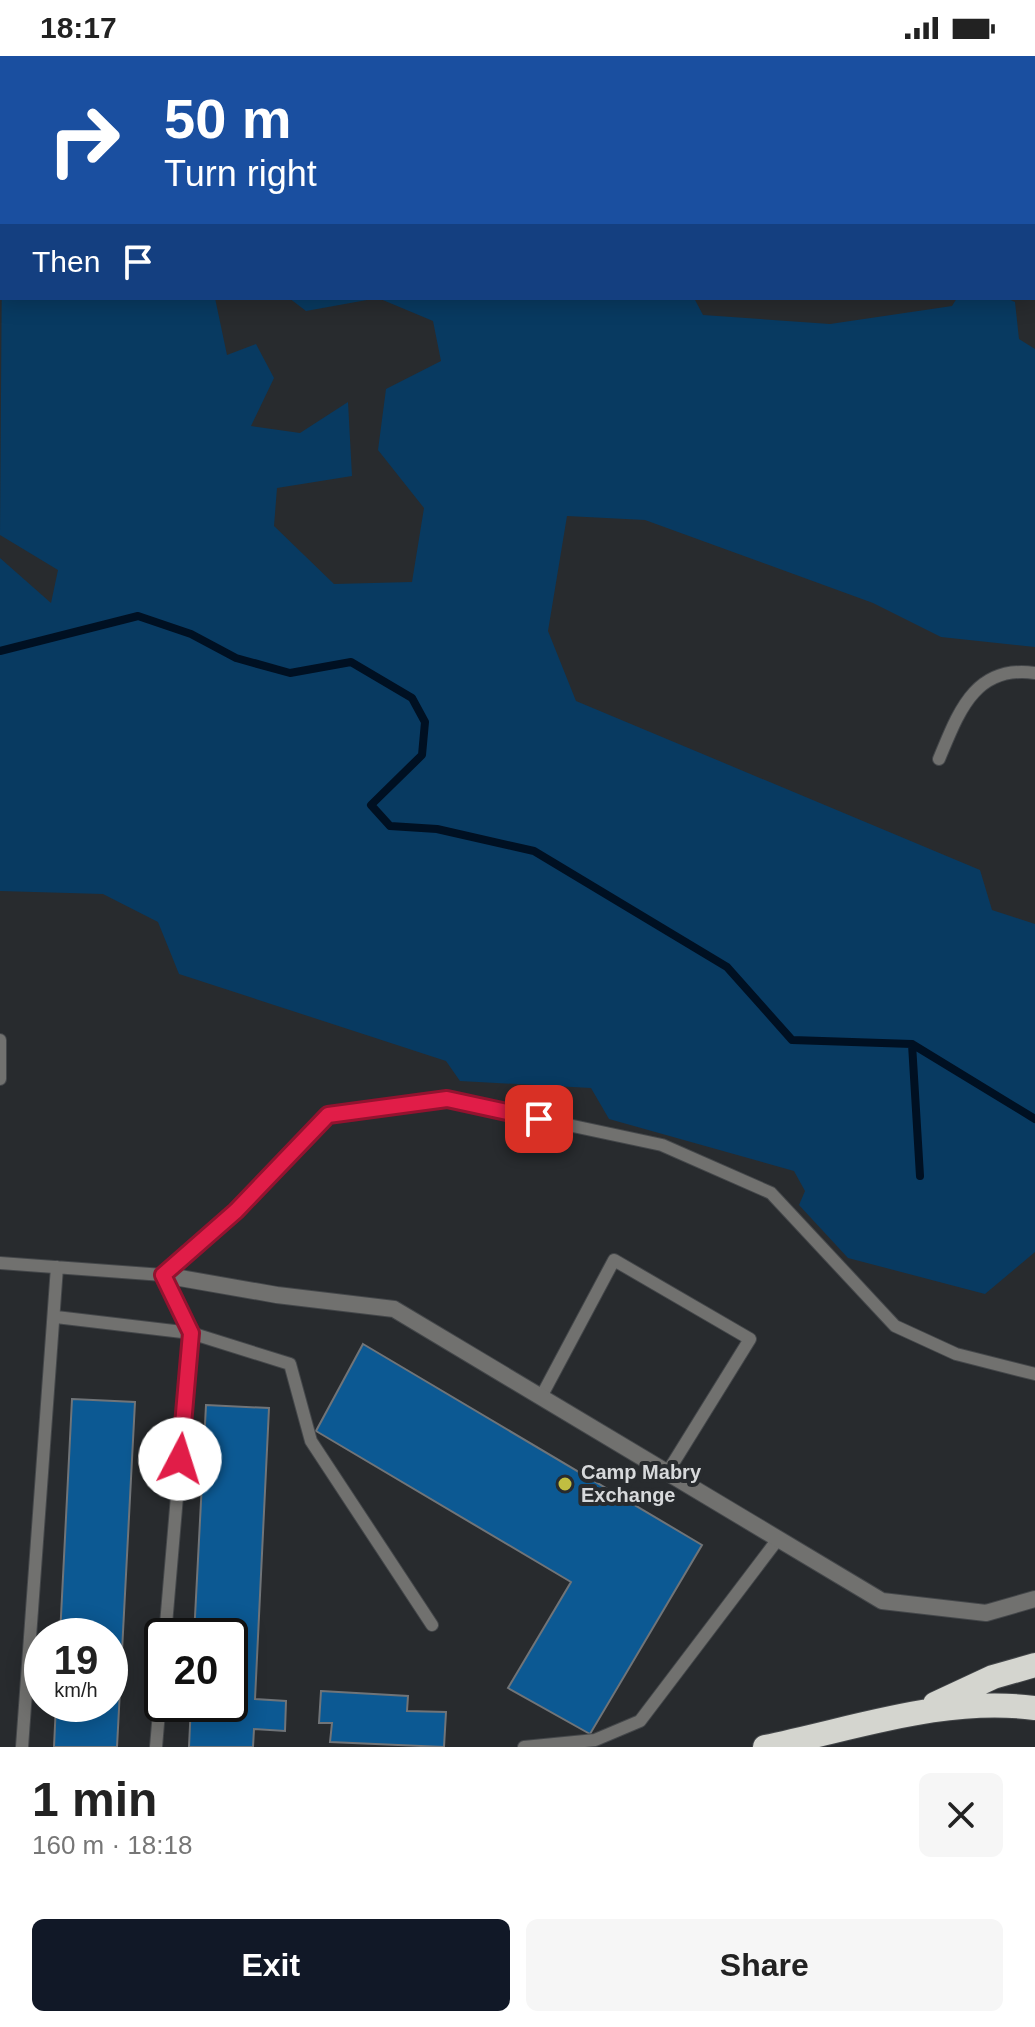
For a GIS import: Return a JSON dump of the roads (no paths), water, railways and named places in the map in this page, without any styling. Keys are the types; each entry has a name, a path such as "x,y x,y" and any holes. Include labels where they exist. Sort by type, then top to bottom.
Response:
{"highway":[{"path":"922,1710 993,1677 1035,1665"},
{"path":"765,1747 922,1710 994,1706 1035,1708"}],"street":[{"path":"163,1275 277,1295 394,1309 882,1601 986,1613 1035,1599"}],"lane":[{"path":"939,759 961,705 987,680 1035,673"},
{"path":"0,1040 0,1079"},
{"path":"0,1263 163,1275 236,1211 328,1115 447,1099 662,1145 771,1193 895,1326 956,1354 1035,1374"},
{"path":"541,1397 614,1260 750,1339 667,1473"},
{"path":"22,1747 56,1317 57,1267"},
{"path":"163,1275 191,1333 167,1618"},
{"path":"56,1317 191,1333 290,1364 311,1441 432,1625"},
{"path":"524,1747 595,1740 640,1721 778,1539"},
{"path":"156,1747 158,1722"}],"waterway":[{"path":"0,651 138,616 191,634 236,658 290,673 351,662 412,698 425,722 422,755 371,805 390,826 437,829 534,851 727,967 792,1040 912,1044 1035,1119"},
{"path":"912,1044 920,1176"}],"place":[{"name":"Camp Mabry Exchange","path":"565,1484"}]}
